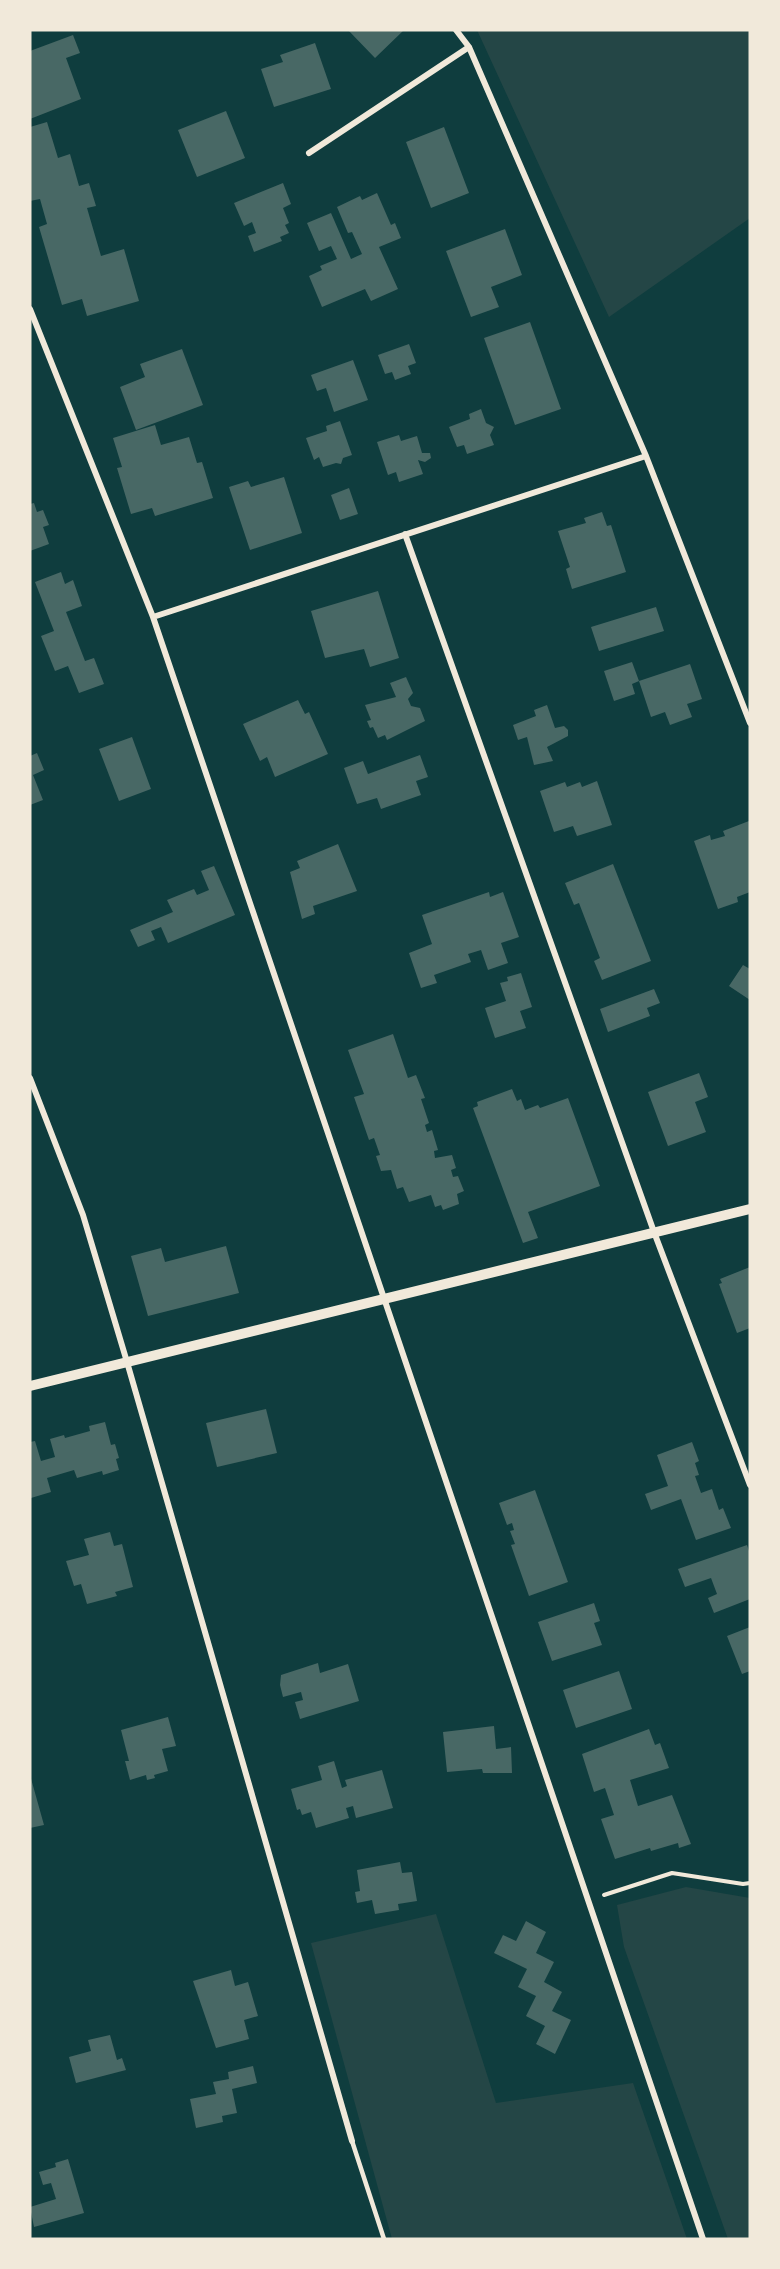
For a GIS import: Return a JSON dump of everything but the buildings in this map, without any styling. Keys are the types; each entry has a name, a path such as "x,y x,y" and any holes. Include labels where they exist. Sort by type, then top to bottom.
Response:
{"street":[{"path":"456,30 469,47 646,456 750,723"},
{"path":"309,153 469,47"},
{"path":"30,309 153,617 703,2239"},
{"path":"153,617 646,456"},
{"path":"405,534 654,1232 750,1485"},
{"path":"30,1078 83,1215 352,2141"},
{"path":"30,1386 384,1297 750,1209"}],"lane":[{"path":"352,2141 384,2239"}],"path":[{"path":"589,1900 672,1873 750,1883"}],"shaded area":[{"path":"477,30 750,30 750,218 609,317"},
{"path":"686,1887 750,1898 750,2239 728,2239 624,1947 617,1905"},
{"path":"436,1914 496,2103 633,2083 687,2239 392,2239 311,1943"}]}
